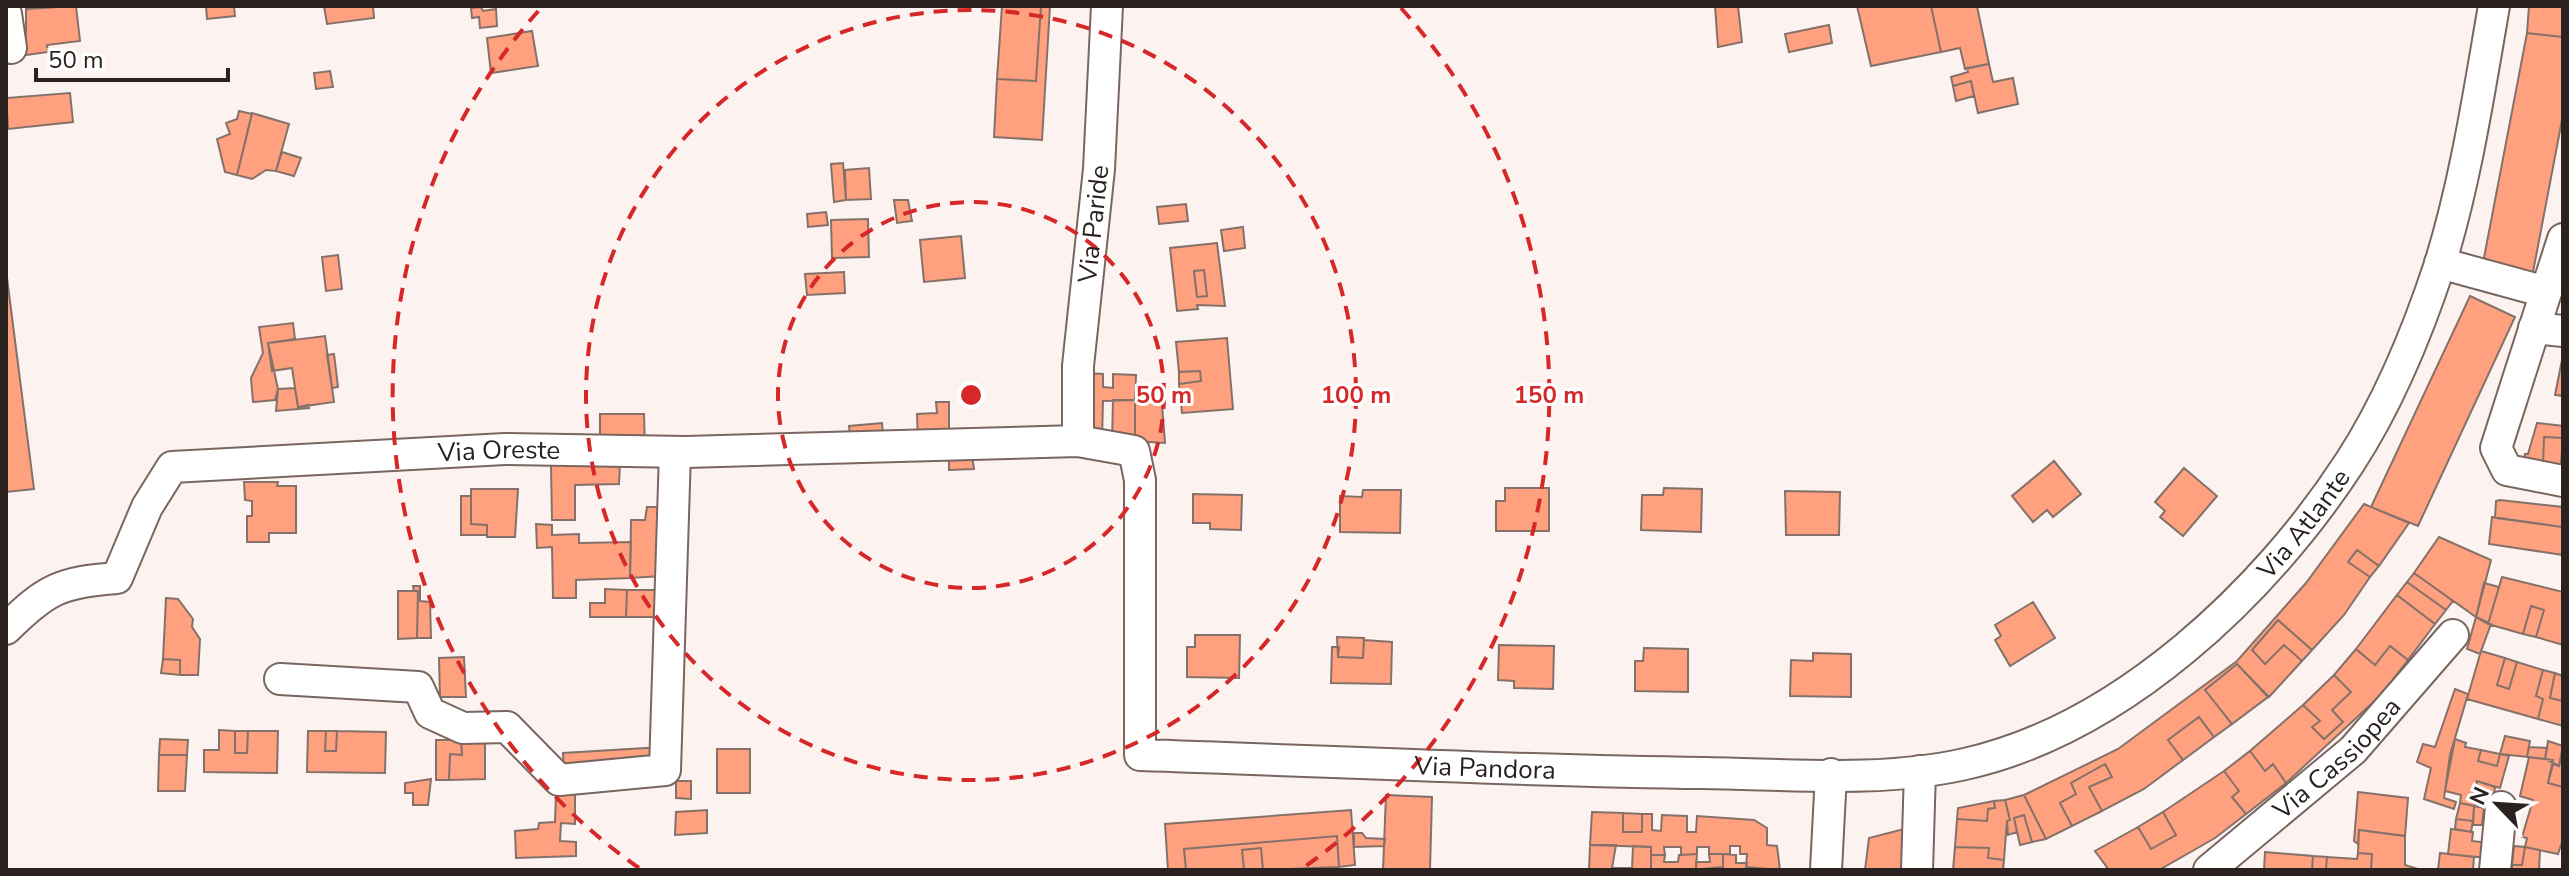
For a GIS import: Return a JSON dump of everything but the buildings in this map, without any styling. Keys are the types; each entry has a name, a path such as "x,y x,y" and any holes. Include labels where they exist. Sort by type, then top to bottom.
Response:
{"street":[{"name":"Via Paride","path":"1078,441 1078,366 1099,169 1107,6"},
{"name":"Via Atlante","path":"1831,774 1920,771 1966,764 2060,729 2161,668 2213,625 2265,569 2350,462 2401,364 2440,263 2466,155 2494,6"},
{"path":"6,14 11,48"},
{"path":"2563,239 2546,292 2549,330 2496,448 2507,470 2563,481"},
{"path":"2440,263 2546,292"},
{"name":"Via Oreste","path":"6,629 37,598 75,581 117,578 147,507 172,467 505,449 675,452 1078,441 1134,451 1140,480 1140,755"},
{"path":"280,679 418,687 430,713 463,728 507,727 559,780 665,770 675,452"},
{"name":"Via Cassiopea","path":"2209,870 2353,750 2453,635"},
{"name":"Via Pandora","path":"1140,755 1631,772 1831,774"},
{"path":"1917,870 1920,771"},
{"path":"1826,870 1831,774"},
{"path":"2495,870 2501,807"}]}
